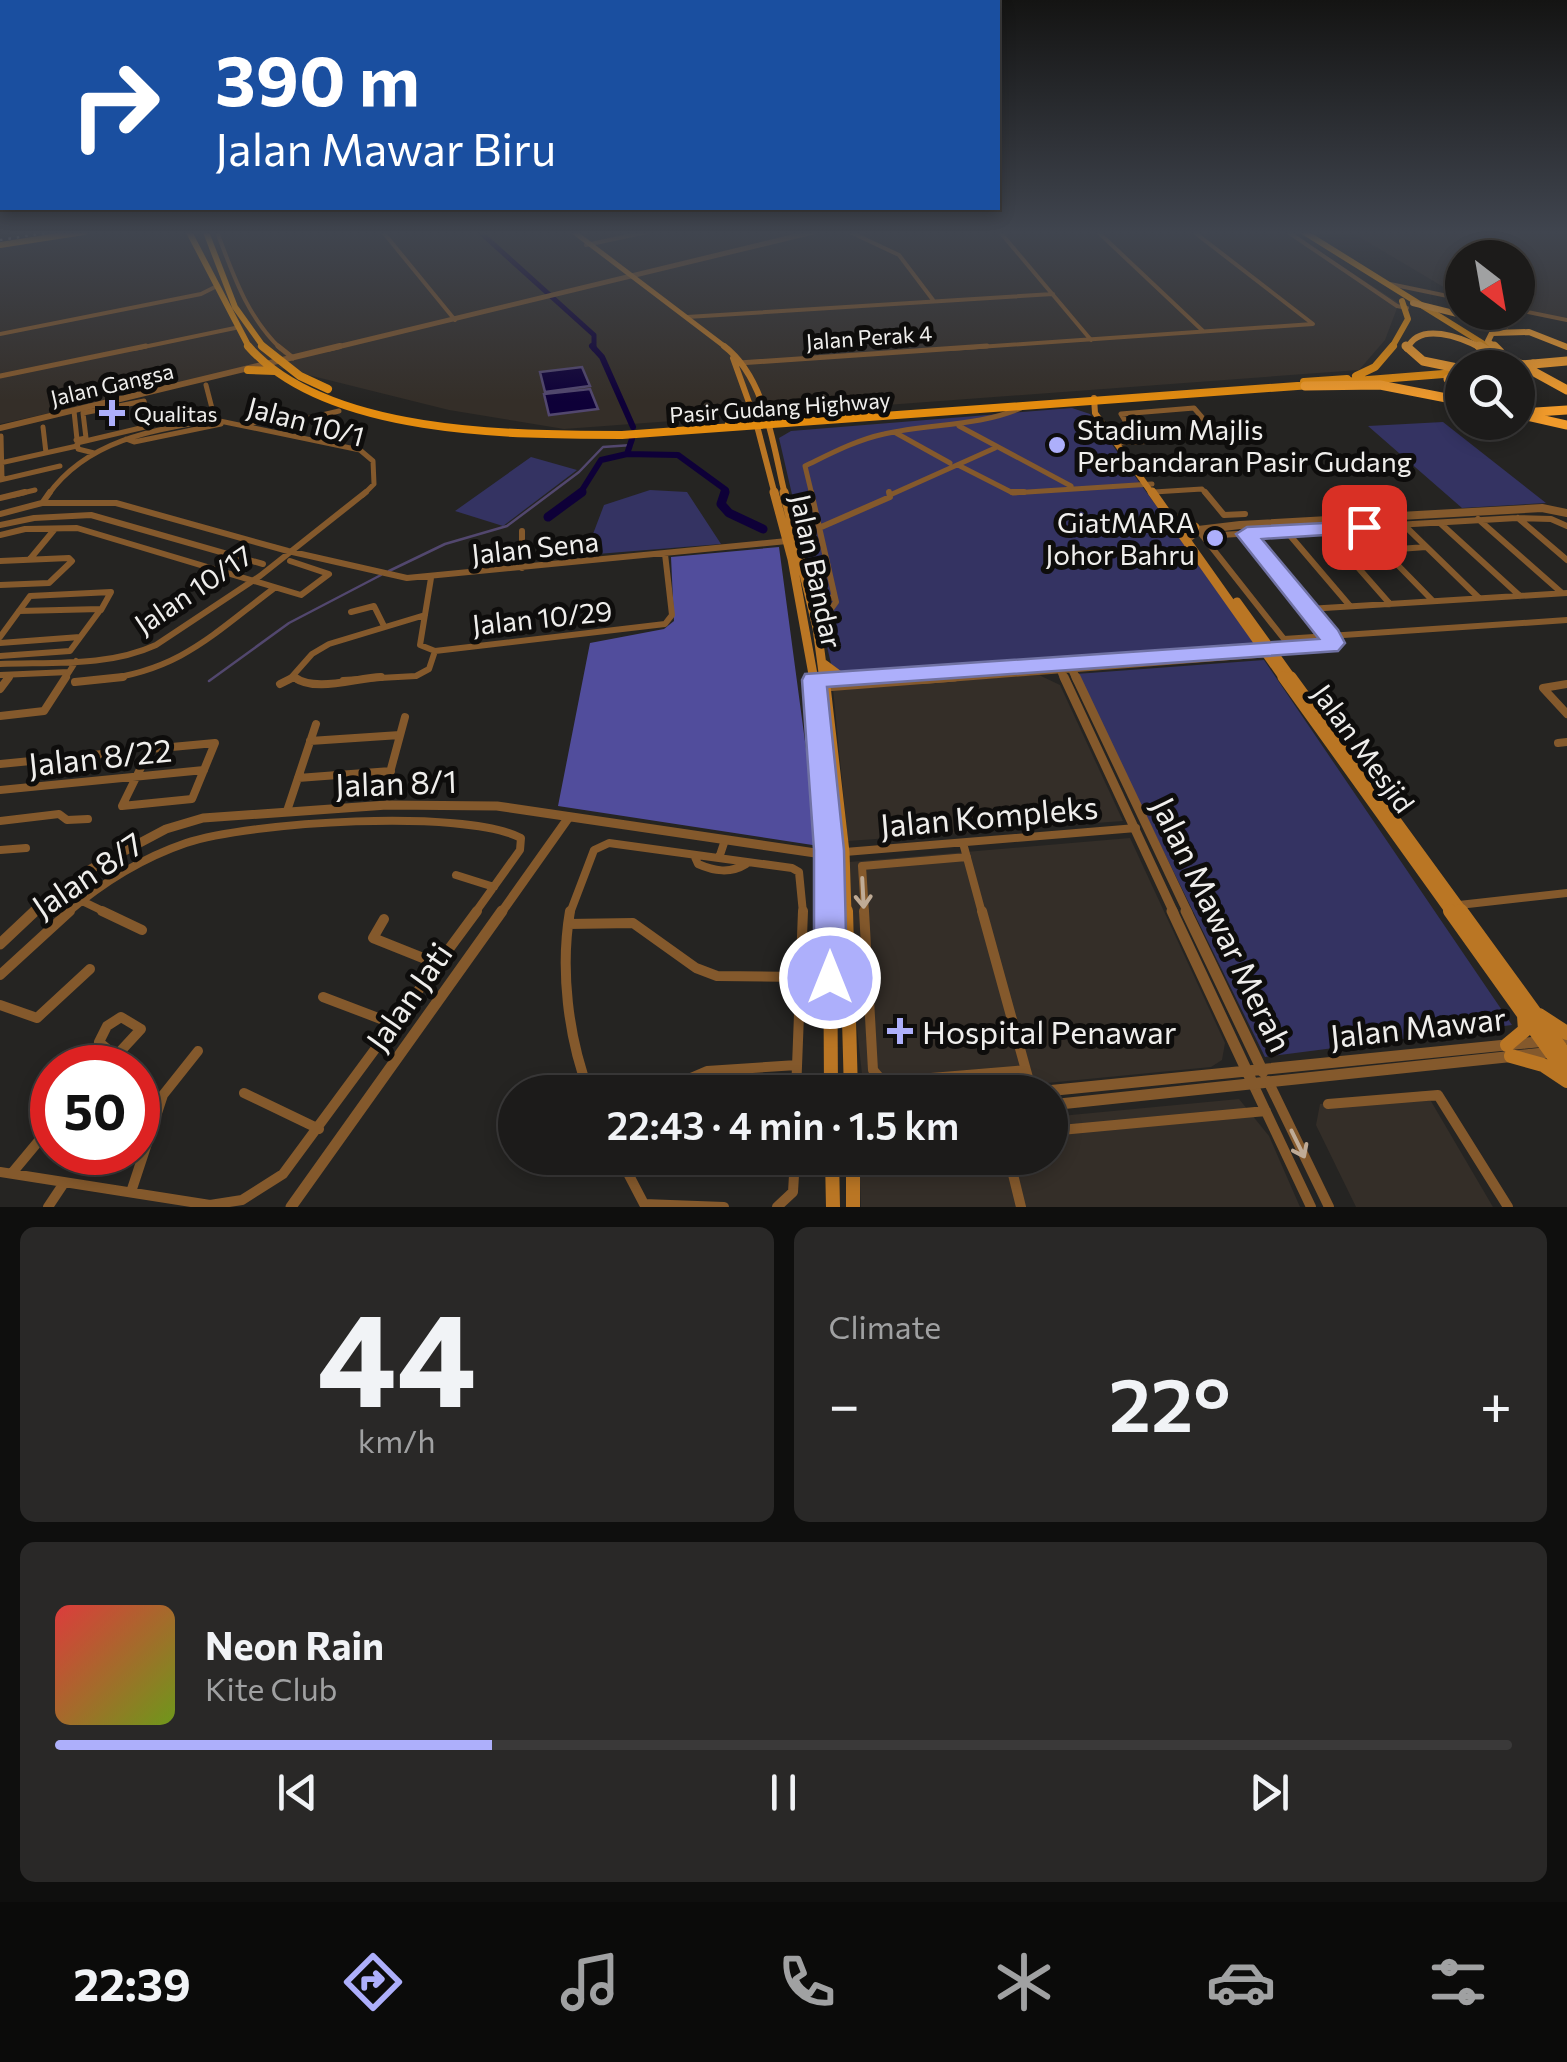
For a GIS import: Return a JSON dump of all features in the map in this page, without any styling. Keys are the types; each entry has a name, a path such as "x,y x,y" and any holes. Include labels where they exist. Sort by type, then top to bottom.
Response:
{"highway":[{"path":"1408,304 1567,339"},
{"path":"1498,350 1488,341 1492,332 1528,332 1567,347"},
{"path":"1445,367 1422,361 1405,347 1414,338 1429,334 1470,342 1484,350"},
{"path":"1536,365 1565,361"},
{"path":"1535,375 1566,394"},
{"path":"1535,378 1566,394"},
{"path":"1305,386 1380,385 1445,398"},
{"path":"1535,412 1567,410"},
{"path":"1535,416 1567,425"}],"main road":[{"name":"Pasir Gudang Highway","path":"218,288 233,325 270,363 344,402 480,430 588,436 730,426 755,420 768,424 1094,404 1166,394 1445,372"},
{"name":"Pasir Gudang Highway","path":"229,288 244,326 270,363"},
{"path":"644,288 741,363"},
{"path":"646,288 741,363 755,420 730,426"},
{"path":"1385,288 1470,342"},
{"path":"1389,288 1408,304 1493,350"},
{"path":"1350,378 1372,371 1386,360 1408,319 1408,304"},
{"name":"Pasir Gudang Highway","path":"270,363 291,363 353,398 438,419 564,430 730,426"},
{"path":"248,370 270,363"},
{"path":"248,370 270,363"},
{"name":"Jalan Bandar","path":"741,363 773,438 820,683 851,1075"},
{"name":"Pasir Gudang Highway","path":"798,421 1094,404 1166,394 1445,372"},
{"name":"Jalan Mesjid","path":"1119,443 1098,408 1121,400"},
{"name":"Jalan Mesjid","path":"1094,404 1149,486 1189,529 1268,651 1516,1004 1560,1045"},
{"path":"764,410 798,421"},
{"name":"Jalan Bandar","path":"755,420 789,535"},
{"path":"773,438 776,430 798,421"},
{"path":"730,426 754,433 760,439"},
{"path":"776,543 789,535 799,552"},
{"name":"Jalan Bandar","path":"799,552 822,662 820,683"},
{"name":"Jalan Mesjid","path":"1268,651 1560,1045 1567,1078"},
{"path":"822,662 844,678"},
{"name":"Jalan Bandar","path":"832,1075 836,854"},
{"path":"1516,1004 1524,1015 1524,1030 1509,1050 1567,1078"},
{"path":"832,1175 833,1207"},
{"path":"853,1175 854,1207"}],"street":[{"path":"0,334 201,294 212,288"},
{"path":"240,288 255,322 291,363 587,288"},
{"path":"429,288 455,320"},
{"path":"924,288 934,302"},
{"path":"1049,288 1090,340"},
{"path":"1158,288 1204,332"},
{"name":"Jalan Perak 4","path":"741,363 1312,323 1267,288"},
{"path":"1370,288 1396,306 1408,304"},
{"path":"1411,288 1445,295"},
{"path":"201,294 222,296"},
{"path":"687,317 1054,294"},
{"path":"1535,313 1567,320"},
{"path":"0,376 233,325"},
{"name":"Jalan Gangsa","path":"0,428 248,370"},
{"path":"206,385 215,416"},
{"path":"1,463 150,426 144,400 82,414 86,439"},
{"path":"816,628 835,607 835,595 805,466 894,432 958,426 1004,416 1022,407"},
{"path":"1119,443 1138,442 1211,438 1220,436 1194,408 1121,414 1138,442"},
{"path":"250,424 283,410"},
{"path":"74,411 77,443"},
{"path":"262,417 283,424 339,411"},
{"name":"Jalan 10/1","path":"42,503 58,480 96,453 215,416 360,450 374,464 375,478 367,492 289,556"},
{"path":"123,442 232,421"},
{"path":"43,426 46,453"},
{"path":"958,426 1072,487"},
{"path":"894,432 1013,493 1128,484 1202,489 1224,515 1246,514"},
{"path":"1,436 1,480 60,466"},
{"path":"77,443 96,453"},
{"path":"819,528 890,497 889,492 995,448"},
{"path":"1128,484 1149,486"},
{"path":"0,498 35,490"},
{"path":"0,514 42,503 116,503 220,532 330,573 300,596 77,528 0,535"},
{"path":"1189,529 1542,508 1567,513"},
{"path":"1470,512 1565,593"},
{"path":"0,525 30,518 91,515 263,564"},
{"path":"25,530 30,518"},
{"path":"1189,529 1247,534 1518,518 1565,524"},
{"path":"1518,518 1567,560"},
{"path":"1440,523 1520,596"},
{"path":"1404,525 1479,598"},
{"path":"820,683 1065,667 1334,643 1239,526"},
{"path":"29,560 55,529"},
{"path":"1189,529 1278,636 1567,620"},
{"path":"1325,530 1390,604"},
{"path":"522,531 522,568"},
{"path":"1286,531 1351,606"},
{"path":"199,545 220,532"},
{"name":"Jalan Sena","path":"289,556 384,575 432,578 776,543"},
{"path":"1344,553 1426,547"},
{"path":"1383,550 1433,601"},
{"name":"Jalan 10/29","path":"432,578 420,645 435,651 665,624 672,614 665,554"},
{"name":"Jalan 10/17","path":"0,664 123,656 163,643 289,556"},
{"path":"0,560 72,561 49,582 1,586"},
{"path":"75,682 134,676 176,661 274,589"},
{"path":"0,640 30,596 110,592 74,649 0,656"},
{"path":"1308,609 1565,593"},
{"path":"808,595 824,602 835,595"},
{"path":"351,612 374,606 384,624"},
{"path":"19,612 100,609"},
{"path":"294,676 295,668 314,653 384,624 425,615"},
{"path":"0,640 81,637"},
{"path":"294,676 315,685 350,678 416,676 430,669 435,651"},
{"path":"114,679 123,656"},
{"path":"0,716 44,711 77,660"},
{"path":"820,683 844,678 1065,667"},
{"name":"Jalan Mawar Merah","path":"1065,667 1311,1207"},
{"name":"Jalan Mawar Merah","path":"1065,667 1329,1207"},
{"path":"0,675 69,672"},
{"path":"0,689 10,675"},
{"path":"280,684 294,676"},
{"path":"1567,684 1543,688 1567,714"},
{"path":"386,791 405,718"},
{"path":"287,812 316,724"},
{"path":"310,741 400,734"},
{"path":"214,742 204,770 190,800 123,807 151,748 214,742"},
{"path":"0,764 113,753"},
{"name":"Jalan 8/22","path":"0,790 204,770"},
{"path":"298,778 391,771"},
{"name":"Jalan 8/1","path":"0,944 68,883 154,834 203,818 473,804 836,854"},
{"path":"266,829 270,813"},
{"path":"0,821 59,814 67,820 88,819"},
{"name":"Jalan Jati","path":"291,1207 569,817"},
{"name":"Jalan 8/7","path":"0,975 81,900 181,844 220,834 266,829 454,822 514,830 521,838 520,850 494,887 283,1174 239,1201 210,1205 6,1173"},
{"name":"Jalan Kompleks","path":"836,854 1138,828"},
{"path":"719,858 724,840"},
{"path":"963,842 1028,1075"},
{"path":"582,1075 568,924 580,880 600,846 612,843 792,868 801,876 797,1075"},
{"path":"0,850 26,848"},
{"path":"694,855 697,863 707,868 736,870 747,862"},
{"path":"967,857 862,867 872,1070 883,1082 1026,1070"},
{"path":"456,875 494,887"},
{"path":"1457,905 1567,892"},
{"path":"81,900 142,930"},
{"path":"384,919 373,938 438,964"},
{"path":"568,924 632,923 656,936 696,968 717,976 800,977"},
{"path":"460,934 481,940"},
{"path":"0,1004 37,1018 90,969"},
{"path":"323,997 394,1024"},
{"name":"Jalan Mawar","path":"1068,1102 1265,1075 1560,1045"},
{"path":"131,1192 163,1094 198,1052"},
{"path":"698,1075 707,1071 797,1065"},
{"name":"Jalan Mawar","path":"1068,1090 1250,1077"},
{"path":"244,1093 319,1128"},
{"path":"1328,1104 1438,1095 1508,1207"},
{"path":"1068,1129 1266,1112"},
{"path":"6,1173 30,1148"},
{"path":"629,1175 644,1204 724,1207"},
{"path":"777,1207 793,1192 794,1175"},
{"path":"1013,1175 1021,1207"},
{"path":"48,1207 64,1182"}],"shaded area":[{"path":"0,288 1376,288 1399,303 1385,340 1359,370 564,429 449,410 268,365 0,424"},
{"path":"1535,288 1567,288 1567,320 1535,313"},
{"path":"582,367 590,386 545,392 540,372"},
{"path":"590,389 598,409 549,415 544,394"},
{"path":"1072,408 1090,414 1256,644 842,675 832,668 779,438 791,431"},
{"path":"1443,422 1445,440 1466,440 1546,503 1462,508 1368,426"},
{"path":"531,457 577,470 503,526 455,511"},
{"path":"650,490 687,492 721,544 585,555 604,505"},
{"path":"779,547 819,846 558,806 590,643 664,629 674,621 671,557"},
{"path":"1264,660 1512,1025 1265,1057 1076,674"},
{"path":"1039,675 1060,685 1123,821 848,841 833,689"},
{"path":"1130,838 1225,1043 1222,1060 1211,1067 1068,1081 1068,1075 862,1075 851,975 849,862"},
{"path":"1425,1091 1493,1207 1356,1207 1316,1125 1320,1104"},
{"path":"1239,1099 1269,1136 1300,1207 861,1207 860,1175 1068,1175 1068,1115"}],"waterway":[{"path":"542,288 594,335 594,348"},
{"path":"594,348 602,357 633,427"},
{"path":"627,454 632,439"},
{"path":"389,571 445,544 507,526 579,472 603,447 632,445"},
{"path":"580,494 601,460 627,454"},
{"path":"627,454 678,455 726,490 724,495"},
{"path":"548,517 580,494"},
{"path":"724,495 721,504 729,513 763,529"},
{"path":"209,681 289,623 381,575"}],"place":[{"name":"Qualitas","path":"112,413"},
{"name":"Stadium Majlis Perbandaran Pasir Gudang","path":"1057,445"},
{"name":"GiatMARA Johor Bahru","path":"1215,538"},
{"name":"Hospital Penawar","path":"900,1031"}],"route":[{"path":"830,978 829,850 814,680 1330,646 1334,641 1247,534 1364,527"}]}
